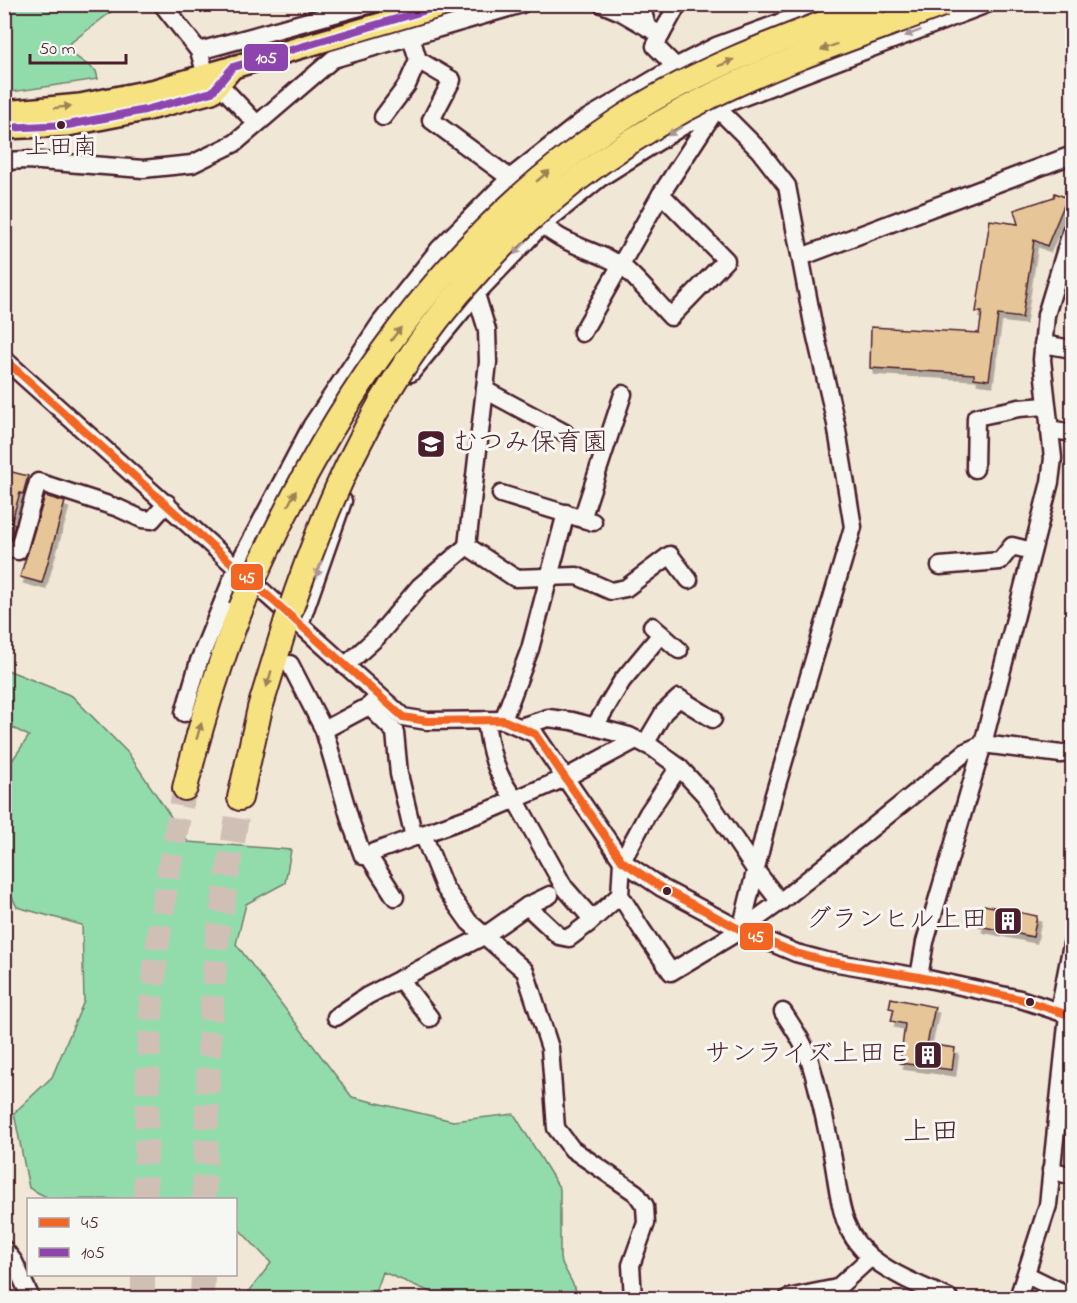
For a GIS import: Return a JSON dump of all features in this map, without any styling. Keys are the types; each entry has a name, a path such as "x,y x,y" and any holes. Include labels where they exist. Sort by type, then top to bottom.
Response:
{"highway":[{"path":"185,788 218,670 241,608 274,533 301,481 359,386 393,337 439,278 476,237 512,203 588,141 634,110 699,76 791,36 875,4"},
{"path":"240,798 260,708 293,624 302,574 326,514 353,455 383,400 421,341 481,267 564,189 636,137 711,96 792,61 943,4"}],"main road":[{"path":"4,111 80,105 213,80 233,67 401,20 449,4"},
{"path":"4,128 68,125 115,117 212,92 213,80"}],"street":[{"path":"162,4 199,51 213,80 256,123"},
{"path":"199,51 371,4"},
{"path":"4,161 27,160 143,169 192,164 235,143 333,59 401,20 522,4"},
{"path":"602,4 654,31"},
{"path":"641,4 654,31 655,46 759,150 787,186 813,324 836,424 853,527 772,798 741,930"},
{"path":"654,31 678,4"},
{"path":"184,713 199,661 237,567 312,425 381,322 439,249 510,178 581,122 675,67 716,46 831,4"},
{"path":"293,624 370,431 392,397 476,294 542,225 600,178 717,107 987,4"},
{"path":"401,20 418,60 452,80 431,120 510,178 542,225 555,234 621,265 671,316 726,260 662,194"},
{"path":"383,117 407,85 418,60"},
{"path":"582,333 662,194 717,107"},
{"path":"801,257 1072,155"},
{"path":"919,977 925,942 983,744 1051,474 1053,458 1046,406 1043,344 1047,315 1072,229"},
{"path":"345,666 377,637 420,586 466,546 488,362 487,330 476,294"},
{"path":"1043,344 1072,349"},
{"path":"4,359 237,567 293,624 345,666 374,701 395,732 399,774 419,835 444,887 469,922 525,971 550,1048 556,1128 572,1149 636,1193 645,1206 646,1223 631,1266 633,1299"},
{"path":"485,390 565,433"},
{"path":"503,720 530,649 548,578 581,518 622,394"},
{"path":"975,469 976,417 1019,408 1046,406"},
{"path":"1049,429 1072,433"},
{"path":"4,547 18,551 38,482 118,508 142,519 152,520 167,503"},
{"path":"501,494 581,518"},
{"path":"466,546 515,578 578,576 611,591 626,588 670,555 689,580"},
{"path":"940,566 1000,561 1012,546 1032,551"},
{"path":"595,726 656,630 679,651"},
{"path":"290,664 324,730 363,856 515,799 566,778 640,742 664,712 679,698 713,719"},
{"path":"324,730 374,701"},
{"path":"374,701 404,717 427,721 503,720 535,734 622,861 662,888 741,930 796,953 1020,999 1066,1014"},
{"path":"520,727 548,718 595,726 640,742 679,767 705,795 756,871 780,902"},
{"path":"486,720 490,751 505,787 515,799 564,887 592,920"},
{"path":"679,767 648,813 622,861 620,895 671,972 741,930 780,902 967,751 983,744 1061,754 1072,751"},
{"path":"368,855 395,897"},
{"path":"336,1017 367,996 484,936 527,906 550,895"},
{"path":"527,906 559,936 569,938 620,895"},
{"path":"1018,1299 1048,1205 1072,944"},
{"path":"400,979 430,1018"},
{"path":"783,1012 800,1038 811,1064 832,1156 838,1197 850,1234 870,1257 895,1274 949,1299"},
{"path":"1051,1170 1072,1176"},
{"path":"4,1249 14,1262 31,1299"},
{"path":"788,1299 837,1288 870,1257"},
{"path":"1027,1275 1072,1297"}],"green space":[{"path":"4,5 120,5 64,48 96,71 98,79 5,93"},
{"path":"5,669 72,696 128,753 188,842 291,850 285,883 246,904 236,944 352,1097 453,1121 514,1114 560,1189 560,1259 580,1298 445,1298 383,1272 374,1298 244,1298 271,1263 237,1227 237,1198 48,1198 29,1188 14,1113 52,1077 84,1001 82,925 17,907 5,883 5,771 29,736 5,724"}],"building":[{"path":"1055,193 1067,198 1047,246 1034,240 1022,318 998,315 989,380 974,378 974,374 870,368 871,327 979,333 982,312 976,312 990,220 1018,224 1014,210 1054,197"},
{"path":"4,470 28,476 11,523 15,524 11,538 4,537"},
{"path":"45,496 65,502 42,583 20,577"},
{"name":"グランヒル上田","path":"984,905 1037,916 1033,937 979,926"},
{"path":"891,998 935,1007 927,1044 955,1048 952,1070 900,1063 905,1024 891,1021 894,1009 889,1008"}],"tunnel":[{"path":"145,1198 152,999 165,893 185,788"},
{"path":"204,1198 210,1030 217,940 240,798"},
{"path":"143,1276 143,1298"},
{"path":"202,1298 203,1276"}],"transit line":[{"name":"105","path":"4,128 68,125 145,110 212,92 233,67 447,4"},
{"name":"45","path":"4,359 403,717 427,721 503,720 535,734 622,861 662,888 741,930 796,953 826,961 919,977 1020,999 1072,1016"}],"place":[{"name":"上田南","path":"61,125"},
{"name":"むつみ保育園","path":"431,444"},
{"name":"グランヒル上田","path":"1008,921"},
{"name":"サンライズ上田 E","path":"928,1055"}],"district":[{"name":"上田","path":"931,1133"}]}
